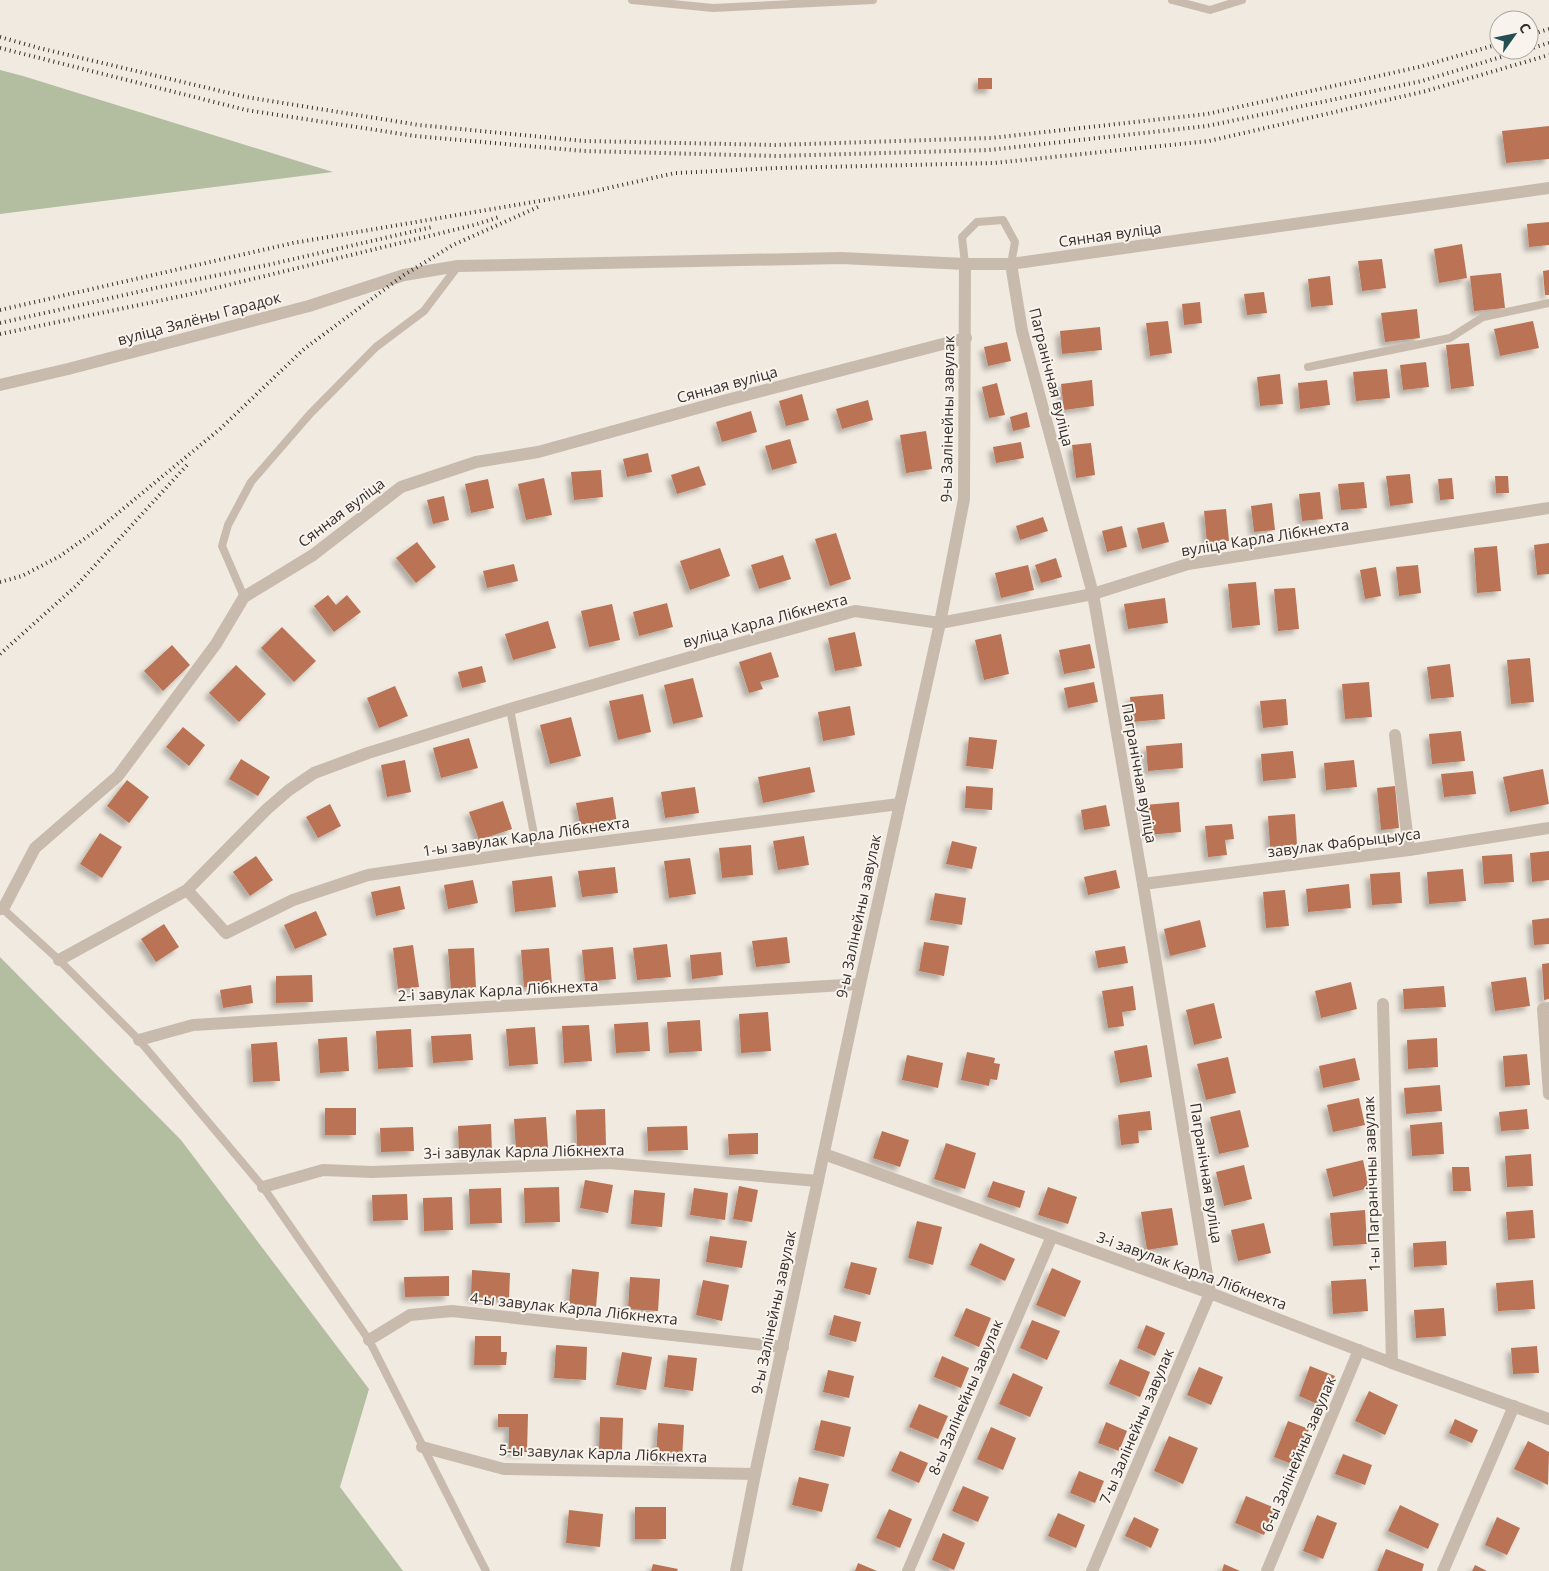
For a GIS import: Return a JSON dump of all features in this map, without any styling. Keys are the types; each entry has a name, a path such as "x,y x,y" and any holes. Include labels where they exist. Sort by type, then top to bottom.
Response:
{"street":[{"name":"Сянная вуліца","path":"404,275 458,266 841,258 965,264 1011,264 1549,188"},
{"name":"9-ы Залінейны завулак","path":"736,1571 860,984 940,623 964,499 965,264"},
{"name":"Пагранічная вуліца","path":"1011,264 1022,332 1092,594 1143,884 1210,1293"},
{"name":"вуліца Зялёны Гарадок","path":"0,385 43,376 299,309 404,275"},
{"name":"Сянная вуліца","path":"1,910 35,848 118,776 216,644 244,597 313,555 401,487 476,462 538,452 966,338"},
{"name":"вуліца Карла Лібкнехта","path":"59,960 187,890 288,790 314,773 368,753 708,652 855,611 940,623 1092,594 1188,564 1549,508"},
{"path":"1395,735 1409,850"},
{"name":"1-ы завулак Карла Лібкнехта","path":"187,890 226,933 293,900 368,875 537,850 899,804"},
{"name":"завулак Фабрыцыуса","path":"1143,884 1409,850 1549,828"},
{"name":"2-і завулак Карла Лібкнехта","path":"139,1040 193,1025 860,984"},
{"name":"1-ы Пагранічны завулак","path":"1383,1004 1392,1363"},
{"path":"1549,1008 1543,1009 1549,1094"},
{"name":"3-і завулак Карла Лібкнехта","path":"824,1154 1210,1293 1392,1363 1549,1419"},
{"name":"3-і завулак Карла Лібкнехта","path":"263,1187 323,1170 372,1172 609,1163 818,1181"},
{"name":"8-ы Залінейны завулак","path":"908,1571 1052,1236"},
{"name":"7-ы Залінейны завулак","path":"1092,1571 1210,1293"},
{"name":"4-ы завулак Карла Лібкнехта","path":"369,1340 410,1315 452,1311 783,1347"},
{"name":"6-ы Залінейны завулак","path":"1267,1571 1359,1350"},
{"path":"1443,1571 1514,1406"},
{"name":"5-ы завулак Карла Лібкнехта","path":"422,1447 504,1469 756,1474"}],"lane":[{"path":"632,0 713,8 873,0"},
{"path":"1172,0 1210,10 1242,0"},
{"path":"965,264 962,237 977,222 1003,220 1015,242 1011,264"},
{"path":"244,597 222,546 228,525 251,482 310,414 376,347 424,311 458,266"},
{"path":"1308,367 1450,338 1483,317 1549,303"},
{"path":"510,710 537,850"},
{"path":"1,910 59,960 139,1040 263,1187 369,1340 486,1571"}],"green space":[{"path":"0,70 23,76 333,172 0,214"},
{"path":"0,957 181,1140 369,1389 340,1487 403,1571 0,1571"}],"building":[{"path":"978,78 992,78 992,89 978,89"},
{"path":"1549,126 1549,159 1506,163 1502,131"},
{"path":"1549,222 1549,245 1529,247 1527,224"},
{"path":"1462,244 1467,278 1439,283 1434,249"},
{"path":"1382,259 1386,288 1362,291 1358,261"},
{"path":"1549,270 1549,295 1545,295 1543,271"},
{"path":"1501,273 1505,308 1474,311 1470,276"},
{"path":"1330,276 1333,305 1311,307 1308,279"},
{"path":"1264,292 1267,313 1247,315 1244,294"},
{"path":"1200,302 1202,323 1184,325 1182,304"},
{"path":"1417,309 1420,338 1385,342 1381,313"},
{"path":"1168,321 1172,353 1150,356 1146,323"},
{"path":"1533,321 1539,348 1500,356 1494,329"},
{"path":"1100,327 1102,350 1062,354 1060,331"},
{"path":"1007,342 1011,361 988,366 984,347"},
{"path":"1469,343 1474,386 1451,389 1446,345"},
{"path":"1426,362 1429,387 1403,390 1400,365"},
{"path":"1387,369 1390,398 1356,401 1353,372"},
{"path":"1280,374 1283,404 1260,406 1257,377"},
{"path":"1092,380 1094,406 1064,410 1061,384"},
{"path":"1327,380 1330,405 1300,409 1298,383"},
{"path":"997,383 1005,415 989,418 982,387"},
{"path":"802,394 809,420 786,426 779,401"},
{"path":"868,400 873,420 842,429 836,409"},
{"path":"751,411 757,432 722,442 716,422"},
{"path":"1027,412 1030,427 1013,431 1010,417"},
{"path":"926,431 932,469 906,473 900,435"},
{"path":"790,439 797,463 772,470 765,446"},
{"path":"1021,442 1024,458 996,463 993,447"},
{"path":"1091,443 1095,475 1076,478 1072,445"},
{"path":"648,453 652,472 627,477 623,459"},
{"path":"699,466 706,485 677,494 671,475"},
{"path":"601,470 603,497 574,500 571,472"},
{"path":"1410,474 1413,503 1390,506 1386,476"},
{"path":"1495,476 1508,476 1509,493 1496,493"},
{"path":"544,478 552,515 526,520 518,484"},
{"path":"1452,478 1454,499 1440,500 1438,479"},
{"path":"488,479 494,508 471,513 465,484"},
{"path":"1364,482 1367,508 1341,510 1338,484"},
{"path":"1320,492 1323,519 1302,521 1299,494"},
{"path":"444,496 449,520 433,524 427,500"},
{"path":"1272,503 1275,530 1254,532 1251,506"},
{"path":"1226,509 1229,541 1207,543 1204,511"},
{"path":"1043,517 1048,531 1020,540 1016,526"},
{"path":"1164,522 1169,542 1142,549 1137,528"},
{"path":"1122,526 1127,547 1107,552 1102,531"},
{"path":"836,533 851,579 830,586 815,539"},
{"path":"417,542 436,567 416,583 396,558"},
{"path":"1549,543 1549,574 1537,575 1534,545"},
{"path":"1497,546 1501,591 1477,593 1474,548"},
{"path":"720,548 730,576 690,590 680,561"},
{"path":"783,555 791,579 759,589 751,565"},
{"path":"1056,558 1062,577 1041,583 1035,565"},
{"path":"514,564 518,581 487,588 483,571"},
{"path":"1028,565 1034,590 1001,598 995,573"},
{"path":"1418,565 1421,593 1399,596 1396,567"},
{"path":"1376,567 1381,596 1365,599 1360,570"},
{"path":"1256,582 1260,625 1232,628 1228,584"},
{"path":"1295,588 1299,629 1278,631 1274,589"},
{"path":"328,595 336,605 347,595 361,612 334,632 314,606"},
{"path":"1165,598 1168,623 1128,629 1124,604"},
{"path":"667,603 673,627 639,636 633,612"},
{"path":"612,604 620,640 589,647 581,611"},
{"path":"548,621 556,648 513,660 505,634"},
{"path":"282,627 316,661 294,682 261,648"},
{"path":"855,632 862,666 835,671 828,638"},
{"path":"1001,634 1009,674 984,680 975,640"},
{"path":"1090,644 1095,668 1064,674 1059,650"},
{"path":"172,645 190,665 163,691 144,671"},
{"path":"771,652 779,677 760,682 763,689 749,693 739,662"},
{"path":"1530,658 1534,702 1511,704 1507,660"},
{"path":"1450,664 1454,697 1431,699 1427,667"},
{"path":"236,665 266,694 239,722 209,693"},
{"path":"482,666 486,682 462,688 458,672"},
{"path":"693,678 703,717 673,724 664,685"},
{"path":"1094,682 1098,702 1068,708 1064,688"},
{"path":"1369,682 1372,717 1345,719 1342,684"},
{"path":"395,686 408,716 379,728 367,698"},
{"path":"643,694 651,732 618,740 609,701"},
{"path":"1163,694 1165,719 1132,722 1130,697"},
{"path":"1286,699 1288,725 1263,728 1260,701"},
{"path":"850,706 855,735 823,741 818,712"},
{"path":"571,717 581,756 550,764 540,725"},
{"path":"183,727 205,745 189,766 166,747"},
{"path":"1461,731 1465,761 1432,764 1429,734"},
{"path":"969,737 997,740 993,769 966,766"},
{"path":"469,738 478,768 441,778 433,748"},
{"path":"1182,743 1183,768 1148,771 1146,746"},
{"path":"1293,751 1296,778 1263,781 1261,754"},
{"path":"241,759 270,777 258,796 229,779"},
{"path":"405,760 411,792 387,797 381,765"},
{"path":"1354,760 1357,787 1326,790 1324,763"},
{"path":"810,767 815,792 763,803 758,777"},
{"path":"1543,769 1549,804 1510,812 1503,777"},
{"path":"1473,771 1476,794 1444,797 1441,774"},
{"path":"127,780 149,797 129,823 107,806"},
{"path":"966,786 993,788 992,810 965,808"},
{"path":"1395,786 1399,828 1381,830 1377,788"},
{"path":"695,787 699,813 665,818 661,792"},
{"path":"613,797 617,824 581,830 576,803"},
{"path":"503,801 512,829 479,840 469,812"},
{"path":"1179,802 1181,832 1148,835 1145,805"},
{"path":"330,804 341,826 318,838 306,817"},
{"path":"1106,805 1110,826 1084,830 1081,810"},
{"path":"1295,814 1297,845 1270,847 1268,816"},
{"path":"1232,824 1234,839 1225,840 1227,855 1208,857 1205,826"},
{"path":"100,833 122,847 102,878 80,864"},
{"path":"804,836 809,865 778,870 773,841"},
{"path":"952,841 977,847 972,869 946,864"},
{"path":"751,845 753,875 722,878 719,848"},
{"path":"1549,851 1549,880 1532,882 1530,853"},
{"path":"1512,854 1514,882 1484,884 1482,856"},
{"path":"256,856 273,880 250,896 233,872"},
{"path":"690,858 696,894 669,898 664,861"},
{"path":"615,867 618,893 582,897 578,871"},
{"path":"1463,869 1466,901 1429,904 1427,872"},
{"path":"1116,870 1120,888 1088,895 1084,877"},
{"path":"1400,872 1402,903 1372,905 1370,874"},
{"path":"552,876 556,907 515,912 512,881"},
{"path":"473,880 478,903 448,909 444,885"},
{"path":"1349,884 1351,908 1308,912 1306,889"},
{"path":"400,886 405,909 376,916 371,892"},
{"path":"1285,890 1289,926 1266,928 1263,892"},
{"path":"935,893 966,898 962,925 930,920"},
{"path":"316,911 327,935 295,949 284,925"},
{"path":"1549,918 1549,944 1534,945 1532,920"},
{"path":"1200,920 1206,947 1170,956 1164,929"},
{"path":"164,924 179,947 156,962 141,939"},
{"path":"787,937 790,963 756,967 752,941"},
{"path":"924,942 949,946 944,976 919,971"},
{"path":"667,944 671,977 637,980 633,948"},
{"path":"413,945 419,987 398,989 393,948"},
{"path":"1125,946 1128,963 1098,968 1095,951"},
{"path":"613,947 616,979 585,982 582,950"},
{"path":"474,948 476,989 451,990 448,949"},
{"path":"549,948 552,985 524,987 521,950"},
{"path":"721,952 723,975 692,979 690,955"},
{"path":"1549,963 1549,999 1544,1000 1542,964"},
{"path":"312,975 313,1002 276,1003 276,976"},
{"path":"1526,977 1530,1006 1495,1011 1491,982"},
{"path":"1351,982 1357,1009 1321,1018 1315,991"},
{"path":"251,985 253,1003 223,1008 220,990"},
{"path":"1133,986 1136,1010 1122,1012 1124,1026 1108,1028 1102,991"},
{"path":"1444,986 1446,1007 1404,1009 1403,989"},
{"path":"1214,1003 1222,1038 1194,1045 1186,1010"},
{"path":"768,1012 771,1051 741,1053 739,1014"},
{"path":"700,1020 702,1051 669,1053 667,1022"},
{"path":"648,1022 650,1051 616,1053 614,1024"},
{"path":"589,1025 592,1061 564,1063 562,1026"},
{"path":"535,1027 538,1064 509,1066 506,1029"},
{"path":"411,1029 413,1067 378,1069 376,1031"},
{"path":"471,1034 473,1060 433,1063 431,1036"},
{"path":"347,1037 349,1071 320,1073 318,1039"},
{"path":"1437,1038 1438,1067 1408,1069 1407,1040"},
{"path":"277,1042 280,1081 253,1082 251,1044"},
{"path":"1147,1045 1152,1077 1120,1083 1114,1051"},
{"path":"967,1052 995,1058 994,1063 1000,1064 997,1080 990,1079 989,1086 961,1080"},
{"path":"1527,1054 1530,1085 1505,1087 1503,1056"},
{"path":"907,1055 943,1063 938,1088 902,1080"},
{"path":"1228,1057 1236,1093 1206,1100 1197,1064"},
{"path":"1355,1058 1360,1080 1323,1088 1319,1066"},
{"path":"1440,1085 1442,1111 1406,1114 1404,1088"},
{"path":"1359,1098 1365,1125 1333,1132 1327,1105"},
{"path":"325,1108 356,1108 356,1135 325,1135"},
{"path":"605,1109 606,1145 577,1146 576,1110"},
{"path":"1527,1109 1529,1129 1501,1131 1499,1112"},
{"path":"1240,1110 1249,1147 1219,1154 1210,1117"},
{"path":"1150,1111 1152,1130 1138,1131 1139,1143 1121,1145 1118,1115"},
{"path":"546,1117 548,1148 516,1150 514,1119"},
{"path":"1442,1122 1444,1154 1412,1156 1410,1125"},
{"path":"491,1124 492,1154 459,1155 458,1126"},
{"path":"687,1126 688,1150 648,1151 647,1127"},
{"path":"413,1127 414,1151 381,1152 380,1128"},
{"path":"882,1131 909,1140 900,1167 873,1158"},
{"path":"758,1133 758,1154 729,1155 728,1134"},
{"path":"946,1143 976,1153 965,1189 934,1179"},
{"path":"1531,1154 1533,1186 1507,1187 1505,1156"},
{"path":"1363,1160 1369,1188 1333,1197 1326,1169"},
{"path":"1244,1165 1252,1199 1224,1206 1216,1172"},
{"path":"1452,1167 1469,1167 1471,1191 1453,1191"},
{"path":"585,1180 613,1185 608,1213 580,1208"},
{"path":"993,1181 1025,1191 1020,1208 987,1197"},
{"path":"739,1186 758,1190 752,1222 733,1219"},
{"path":"559,1187 560,1222 525,1223 524,1188"},
{"path":"1048,1187 1077,1197 1068,1224 1038,1215"},
{"path":"501,1188 502,1223 470,1224 469,1189"},
{"path":"694,1188 728,1193 725,1220 690,1215"},
{"path":"634,1190 665,1193 662,1227 631,1224"},
{"path":"407,1194 408,1220 373,1221 372,1195"},
{"path":"452,1197 453,1230 424,1231 423,1198"},
{"path":"1172,1208 1178,1245 1147,1250 1141,1212"},
{"path":"1365,1210 1367,1244 1333,1246 1330,1213"},
{"path":"1533,1210 1535,1238 1508,1240 1506,1212"},
{"path":"917,1221 942,1227 933,1265 908,1258"},
{"path":"1264,1223 1271,1253 1238,1261 1231,1230"},
{"path":"710,1236 747,1241 742,1268 706,1262"},
{"path":"1446,1241 1447,1265 1414,1267 1413,1243"},
{"path":"980,1243 1015,1259 1005,1281 970,1265"},
{"path":"851,1262 877,1268 870,1295 844,1288"},
{"path":"1052,1268 1081,1281 1065,1317 1036,1305"},
{"path":"572,1269 599,1272 596,1307 569,1304"},
{"path":"472,1270 510,1273 509,1299 471,1297"},
{"path":"449,1276 449,1296 405,1297 404,1277"},
{"path":"630,1277 660,1279 658,1311 628,1309"},
{"path":"1366,1279 1368,1311 1333,1314 1331,1281"},
{"path":"703,1280 729,1285 722,1321 696,1315"},
{"path":"1533,1280 1535,1309 1498,1311 1496,1283"},
{"path":"966,1308 991,1318 979,1347 954,1336"},
{"path":"1444,1308 1446,1336 1416,1338 1414,1310"},
{"path":"834,1315 861,1322 856,1342 829,1335"},
{"path":"1032,1320 1060,1331 1047,1360 1020,1348"},
{"path":"1146,1325 1165,1333 1155,1356 1137,1348"},
{"path":"475,1336 501,1336 501,1352 507,1352 506,1365 474,1365"},
{"path":"556,1345 587,1347 586,1380 554,1378"},
{"path":"1537,1346 1539,1373 1513,1374 1511,1348"},
{"path":"622,1352 652,1357 646,1390 616,1385"},
{"path":"668,1355 697,1358 693,1391 664,1387"},
{"path":"942,1356 969,1368 961,1388 934,1377"},
{"path":"1120,1359 1150,1372 1140,1397 1109,1384"},
{"path":"1310,1366 1335,1376 1322,1406 1299,1396"},
{"path":"1199,1367 1223,1377 1211,1405 1187,1395"},
{"path":"828,1370 854,1376 849,1398 823,1392"},
{"path":"1013,1373 1043,1387 1030,1417 999,1404"},
{"path":"1369,1391 1398,1405 1385,1435 1355,1421"},
{"path":"919,1404 948,1416 938,1439 909,1427"},
{"path":"498,1414 528,1414 527,1452 509,1452 509,1427 498,1427"},
{"path":"600,1417 623,1418 622,1450 599,1449"},
{"path":"1455,1419 1478,1430 1472,1443 1449,1433"},
{"path":"821,1420 851,1427 844,1457 814,1450"},
{"path":"1288,1421 1309,1429 1294,1465 1274,1457"},
{"path":"1106,1422 1127,1431 1119,1451 1098,1443"},
{"path":"658,1423 684,1425 682,1459 656,1458"},
{"path":"991,1427 1016,1438 1003,1470 977,1459"},
{"path":"1169,1436 1198,1448 1183,1484 1154,1471"},
{"path":"1528,1441 1549,1452 1548,1485 1514,1469"},
{"path":"900,1451 928,1463 919,1483 891,1471"},
{"path":"1343,1454 1372,1465 1365,1485 1335,1474"},
{"path":"1079,1471 1104,1481 1095,1503 1070,1493"},
{"path":"799,1477 829,1484 822,1512 792,1505"},
{"path":"963,1486 989,1497 978,1522 952,1511"},
{"path":"1246,1496 1275,1508 1264,1535 1235,1523"},
{"path":"1400,1505 1439,1524 1428,1549 1388,1531"},
{"path":"635,1507 666,1507 666,1539 635,1539"},
{"path":"889,1509 912,1519 900,1548 876,1538"},
{"path":"569,1510 603,1514 600,1547 566,1543"},
{"path":"1058,1513 1085,1525 1076,1548 1048,1536"},
{"path":"1317,1515 1337,1523 1323,1559 1303,1551"},
{"path":"1134,1517 1159,1529 1151,1548 1125,1536"},
{"path":"1497,1517 1520,1528 1507,1555 1485,1545"},
{"path":"943,1533 965,1543 954,1570 932,1560"},
{"path":"1386,1549 1424,1564 1422,1571 1377,1571"},
{"path":"858,1563 877,1571 855,1571"},
{"path":"653,1564 678,1569 677,1571 651,1571"},
{"path":"1224,1564 1240,1571 1222,1571"},
{"path":"1475,1565 1487,1571 1472,1571"}],"railway":[{"path":"1539,32 1549,29"},
{"path":"0,37 246,97 419,125 584,141 775,145 991,138 1207,114 1419,67 1489,47"},
{"path":"1539,46 1549,43"},
{"path":"0,48 246,110 415,136 584,151 777,156 989,150 1207,126 1422,81 1491,60"},
{"path":"0,310 293,243 586,193 675,173 778,168 994,163 1209,141 1426,91 1549,55"},
{"path":"0,582 22,576 60,556 101,527 220,429 304,349 404,275 453,245 538,207"},
{"path":"0,334 187,295 474,225 499,217"},
{"path":"0,323 432,227"},
{"path":"0,654 76,586 187,465"}]}
